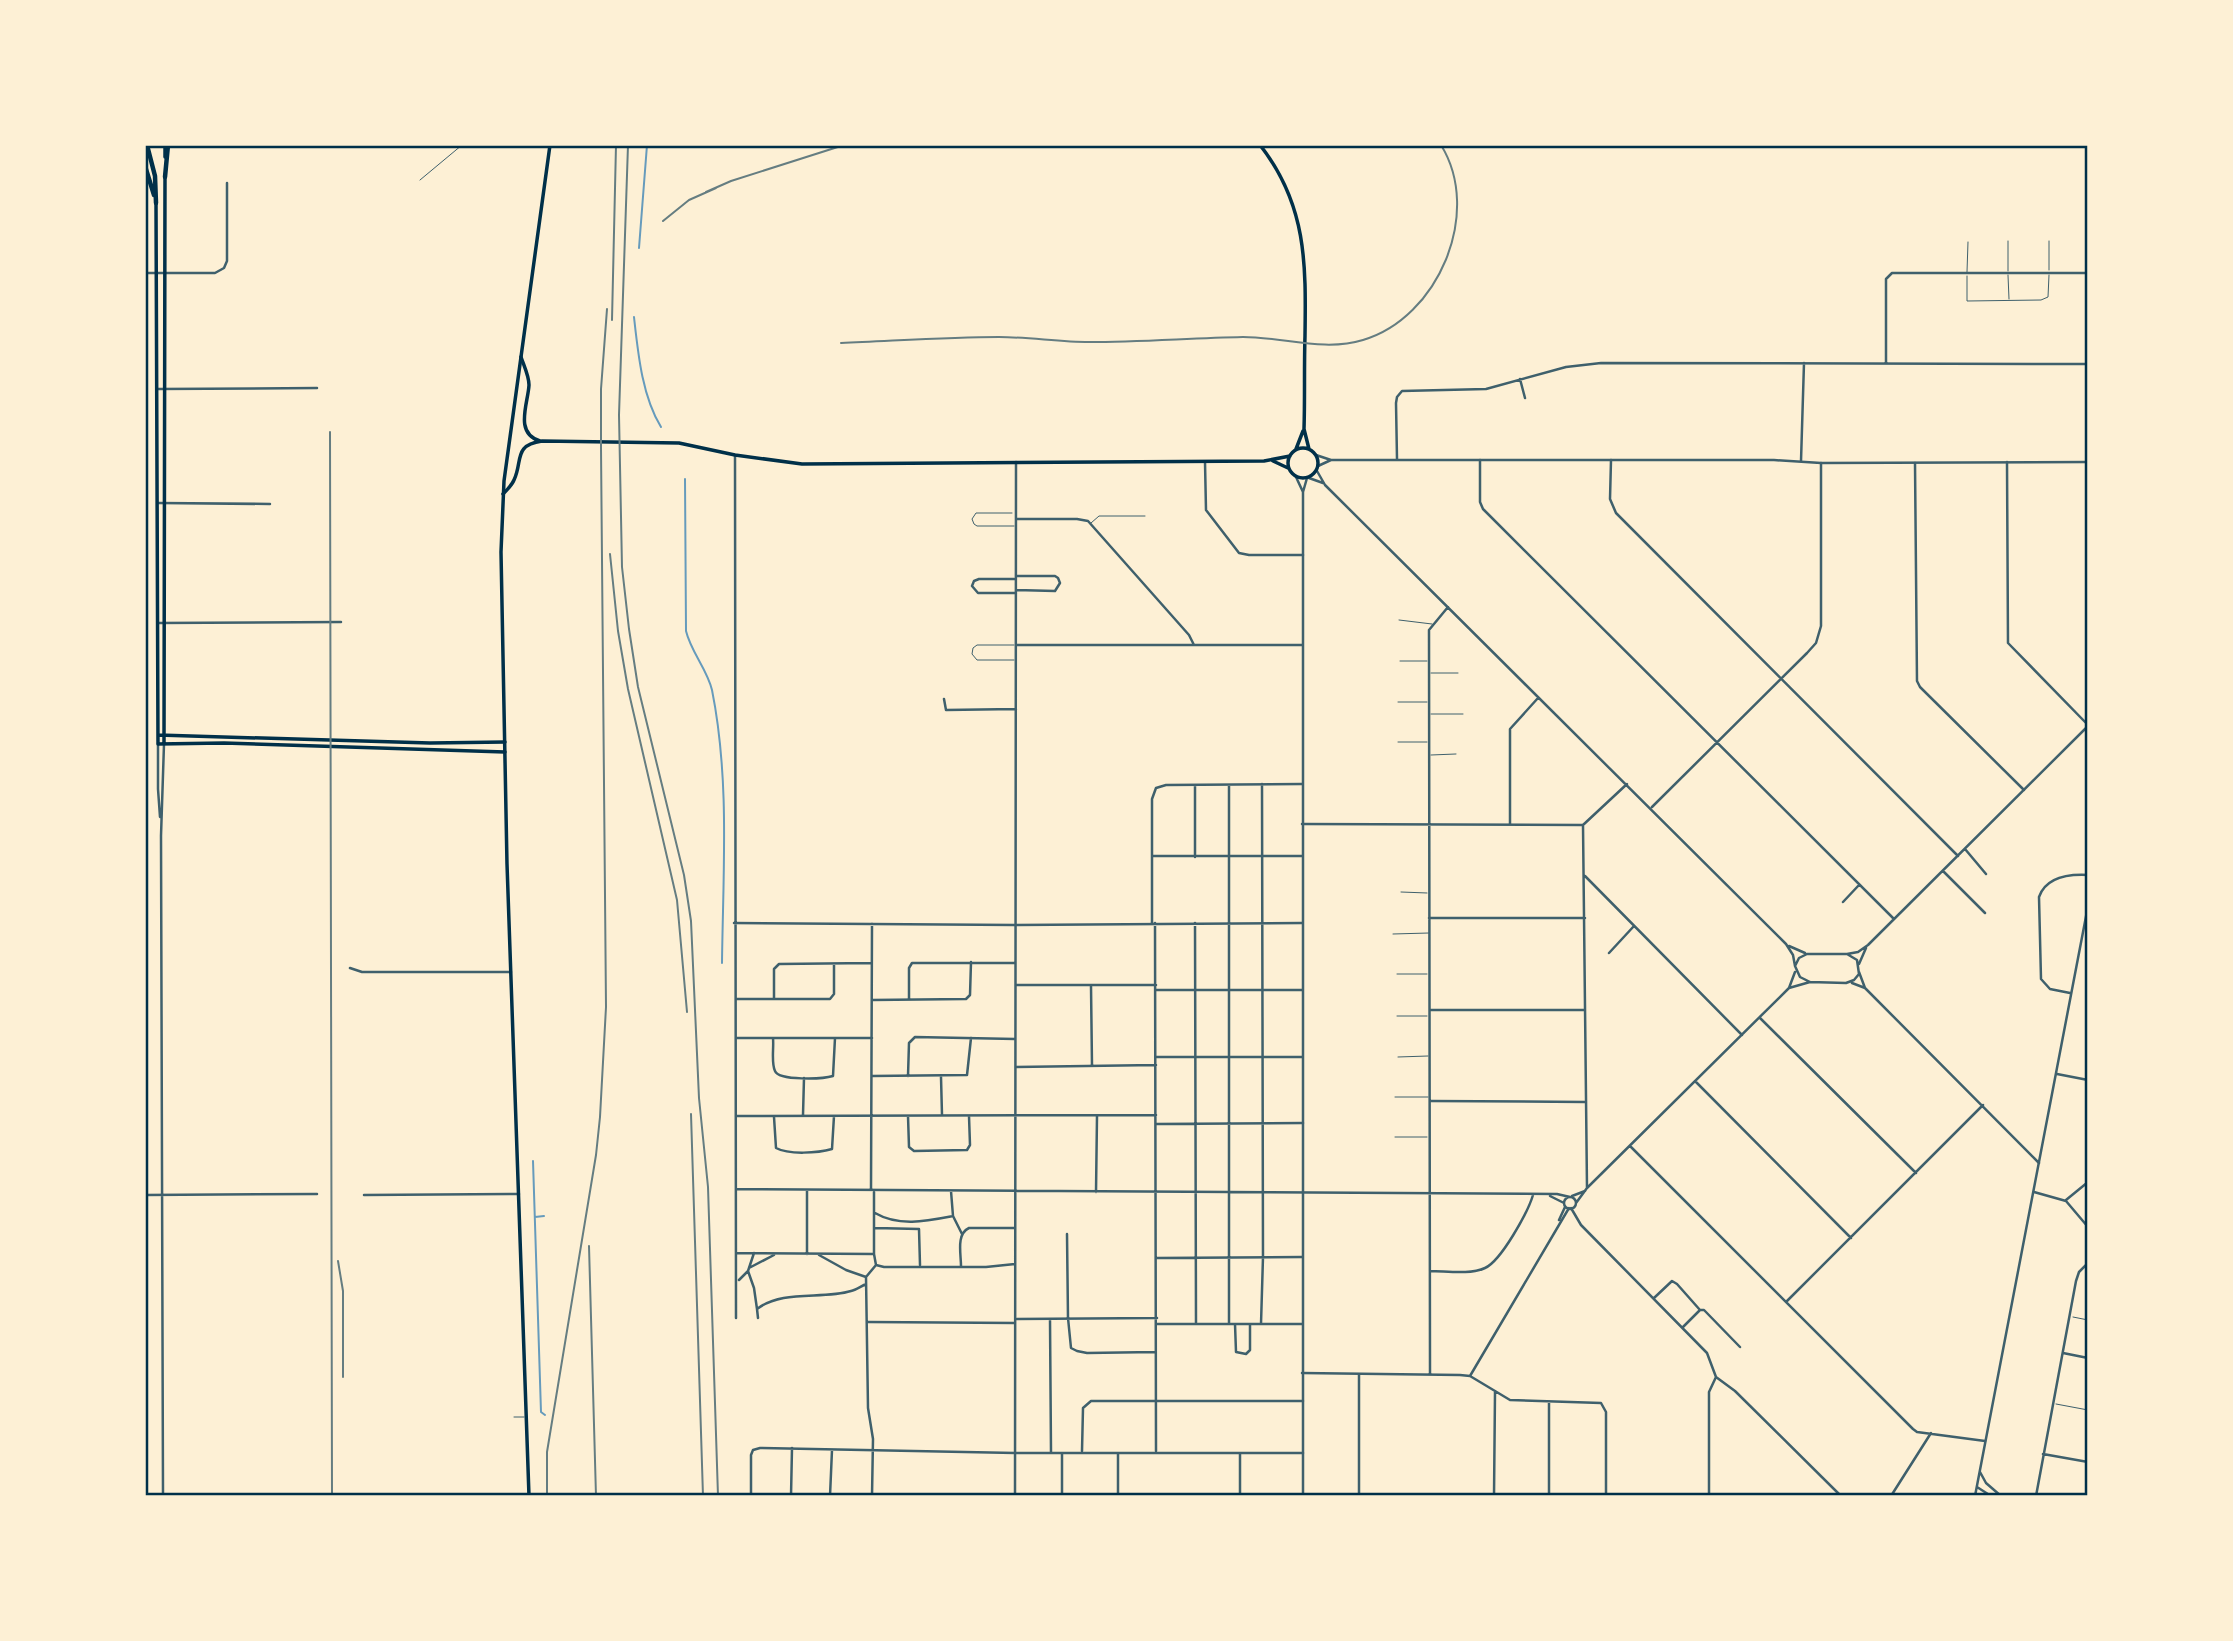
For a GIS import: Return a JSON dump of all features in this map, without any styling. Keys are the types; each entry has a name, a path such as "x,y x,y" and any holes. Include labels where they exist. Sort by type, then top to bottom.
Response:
{"highway":[{"path":"147,145 155,176 156,203"},
{"path":"165,177 166,145"},
{"path":"145,166 156,203"}],"main road":[{"path":"529,1496 510,972 501,552 503,494 550,145"},
{"path":"1260,145 1287,190 1304,250 1304,429 1308,449"},
{"path":"164,744 165,177"},
{"path":"156,203 158,744 505,752"},
{"path":"521,357 529,383 525,426 533,439 542,441 679,443 735,455 802,464 1270,461 1301,448 1316,455 1318,468 1308,478 1296,477 1289,468 1270,461"},
{"path":"1289,468 1292,454 1304,429"},
{"path":"503,494 514,480 522,451 532,443 542,441"},
{"path":"158,735 505,742"}],"street":[{"path":"145,273 215,273 224,268 227,261 227,183"},
{"path":"1886,363 1888,276 1892,273 2088,272"},
{"path":"1397,459 1396,403 1402,390 1486,389 1566,367 1592,363 2088,364"},
{"path":"1801,462 1804,363"},
{"path":"1520,379 1525,398"},
{"path":"158,389 317,388"},
{"path":"735,455 736,1318"},
{"path":"1316,455 1331,460 2088,462"},
{"path":"1323,483 1318,468 1331,460"},
{"path":"1480,460 1480,502 1483,509 1894,919"},
{"path":"1611,460 1610,499 1615,513 1958,856"},
{"path":"1015,1496 1016,462"},
{"path":"1205,462 1206,510 1239,552 1249,555 1303,555"},
{"path":"1786,944 1807,954 1847,954 1858,952 1868,945 2088,725 2008,643 2007,462"},
{"path":"1651,808 1812,648 1821,626 1821,463"},
{"path":"1915,463 1917,681 2024,790"},
{"path":"1296,477 1303,492"},
{"path":"1303,1496 1302,645 1303,492 1308,478 1323,483 1651,808 1786,944 1793,955 1800,978 1810,982"},
{"path":"158,503 270,504"},
{"path":"1016,519 1077,519 1091,523 1189,635 1194,645"},
{"path":"1055,576 1060,583 1055,591 978,593 972,586 974,580 979,579 1016,578 1055,576"},
{"path":"1430,1374 1429,630 1448,607"},
{"path":"158,623 341,622"},
{"path":"1016,645 1302,645"},
{"path":"1510,824 1510,729 1538,697"},
{"path":"944,699 946,710 1016,709"},
{"path":"158,744 161,824"},
{"path":"163,1496 161,824 164,744"},
{"path":"1261,1324 1262,784"},
{"path":"1156,1452 1156,988 1152,799 1156,788 1163,785 1302,784"},
{"path":"1302,824 1583,825 1627,784"},
{"path":"1195,785 1195,857"},
{"path":"1229,785 1229,1324"},
{"path":"1583,825 1586,1189"},
{"path":"1965,849 1986,874"},
{"path":"1152,856 1302,856"},
{"path":"1943,871 1985,913"},
{"path":"1584,875 1742,1035"},
{"path":"2072,994 2050,989 2041,979 2039,897 2042,889 2052,881 2074,875 2088,875"},
{"path":"1843,902 1859,885"},
{"path":"1975,1496 2088,906"},
{"path":"1429,918 1585,918"},
{"path":"734,923 1302,923"},
{"path":"1195,923 1196,1324"},
{"path":"872,924 871,1114 876,1265"},
{"path":"1609,953 1634,926"},
{"path":"1850,982 1857,978 1859,964 1868,945"},
{"path":"1567,1206 1576,1203 1586,1189 1789,988 1799,958 1807,954"},
{"path":"1847,954 1859,964"},
{"path":"872,1000 968,999 971,962"},
{"path":"774,999 774,971 777,964 872,963"},
{"path":"909,999 910,964 1016,963"},
{"path":"736,999 832,998 834,964"},
{"path":"350,968 362,972 510,972"},
{"path":"1859,972 1865,988"},
{"path":"1789,988 1810,982 1850,982 1865,988 2039,1163"},
{"path":"1016,985 1302,990"},
{"path":"1091,986 1093,1065"},
{"path":"1430,1010 1584,1010"},
{"path":"1760,1017 1916,1173"},
{"path":"736,1038 872,1038"},
{"path":"773,1038 774,1069 781,1078 833,1076 835,1038"},
{"path":"908,1076 909,1043 912,1038 1015,1039"},
{"path":"872,1076 942,1077 969,1074 971,1038"},
{"path":"1156,1057 1302,1057"},
{"path":"1016,1067 1156,1065"},
{"path":"2056,1073 2088,1080"},
{"path":"942,1077 942,1115"},
{"path":"803,1115 804,1078"},
{"path":"1695,1081 1851,1238"},
{"path":"1430,1099 1585,1102"},
{"path":"1786,1302 1983,1105"},
{"path":"908,1115 909,1147 914,1151 967,1150 970,1144 970,1116"},
{"path":"736,1116 1156,1115"},
{"path":"774,1116 776,1148 779,1151 832,1149 834,1116"},
{"path":"1097,1116 1097,1192"},
{"path":"1156,1124 1303,1123"},
{"path":"1630,1146 1913,1429 1986,1441"},
{"path":"2066,1201 2088,1182"},
{"path":"737,1189 1546,1195 1570,1196 1576,1203"},
{"path":"1470,1376 1558,1223 1567,1206 1566,1198 1586,1189"},
{"path":"807,1191 807,1254"},
{"path":"951,1191 953,1216 962,1234 961,1266"},
{"path":"2034,1192 2066,1201 2088,1227"},
{"path":"145,1195 317,1194"},
{"path":"364,1195 519,1194"},
{"path":"1429,1271 1475,1270 1489,1266 1496,1260 1516,1228 1533,1195"},
{"path":"1546,1195 1557,1198 1567,1206 1581,1225 1709,1356 1716,1377 1735,1391 1841,1496"},
{"path":"875,1213 888,1219 923,1221 953,1216"},
{"path":"882,1228 888,1219"},
{"path":"875,1228 919,1229 920,1267"},
{"path":"962,1234 969,1228 1015,1228"},
{"path":"1067,1234 1070,1345 1077,1352 1157,1352"},
{"path":"737,1253 874,1254"},
{"path":"754,1254 749,1269 758,1318"},
{"path":"737,1281 749,1269 776,1254"},
{"path":"817,1254 846,1270 866,1277"},
{"path":"1157,1258 1302,1257"},
{"path":"2036,1496 2078,1275 2088,1263"},
{"path":"876,1265 920,1267 1015,1264"},
{"path":"872,1496 873,1433 868,1408 866,1277 876,1265"},
{"path":"1654,1298 1674,1281 1700,1310 1704,1310 1740,1346"},
{"path":"757,1309 768,1302 802,1295 851,1291 867,1283"},
{"path":"1683,1327 1700,1310"},
{"path":"1050,1318 1051,1453"},
{"path":"868,1322 1157,1318"},
{"path":"1157,1324 1302,1324"},
{"path":"1235,1324 1236,1350 1246,1354 1250,1350 1250,1324"},
{"path":"2063,1353 2088,1358"},
{"path":"1303,1373 1470,1376 1516,1402 1598,1402 1604,1406 1606,1496"},
{"path":"1359,1374 1359,1496"},
{"path":"1709,1496 1709,1392 1716,1377"},
{"path":"1494,1496 1495,1392"},
{"path":"1082,1452 1082,1411 1091,1401 1303,1401"},
{"path":"1549,1402 1549,1496"},
{"path":"1891,1496 1931,1433"},
{"path":"751,1496 751,1455 753,1450 760,1448 1051,1453 1303,1453"},
{"path":"791,1496 792,1448"},
{"path":"830,1496 832,1449"},
{"path":"1118,1452 1118,1496"},
{"path":"1240,1452 1240,1496"},
{"path":"1062,1453 1062,1496"},
{"path":"2043,1454 2088,1462"},
{"path":"1980,1472 1986,1483 2001,1496"},
{"path":"1977,1487 1991,1496"}],"lane":[{"path":"420,180 462,145"},
{"path":"2008,241 2009,301"},
{"path":"1968,242 1967,301 2009,301 2046,299 2049,241"},
{"path":"1016,513 976,513 972,519 977,526 1016,526"},
{"path":"1091,523 1100,516 1145,516"},
{"path":"1399,620 1432,624"},
{"path":"1016,645 977,645 972,654 977,660 1016,660"},
{"path":"1400,661 1429,661"},
{"path":"1429,673 1458,673"},
{"path":"1398,702 1429,702"},
{"path":"1429,715 1463,714"},
{"path":"1398,742 1429,742"},
{"path":"1429,755 1456,754"},
{"path":"1401,892 1429,893"},
{"path":"1393,934 1429,933"},
{"path":"1397,974 1429,974"},
{"path":"1397,1016 1430,1016"},
{"path":"1398,1056 1430,1056"},
{"path":"1395,1097 1430,1099"},
{"path":"1395,1137 1429,1137"},
{"path":"2069,1317 2088,1320"},
{"path":"2053,1403 2088,1410"},
{"path":"514,1417 527,1417"}],"waterway":[{"path":"639,248 647,145"},
{"path":"634,317 645,388 661,427"},
{"path":"685,479 686,631 712,690 721,758 724,826 722,963"},
{"path":"533,1161 541,1412 545,1415"},
{"path":"535,1217 544,1216"}],"railway":[{"path":"612,320 616,145"},
{"path":"628,145 619,415 622,567 638,687 684,875 691,921 699,1098 708,1187 718,1496"},
{"path":"706,192 731,181 844,145"},
{"path":"841,343 999,337 1089,342 1243,337 1333,345 1363,340 1390,328 1413,310 1432,287 1446,260 1455,231 1457,201 1453,172 1441,145"},
{"path":"663,221 689,200 716,188"},
{"path":"547,1496 547,1452 596,1155 606,1007 601,389 607,309"},
{"path":"330,432 332,1496"},
{"path":"610,554 618,631 628,689 677,900 687,1012"},
{"path":"691,1114 703,1496"},
{"path":"589,1246 596,1496"},
{"path":"338,1261 343,1291 343,1377"}]}
